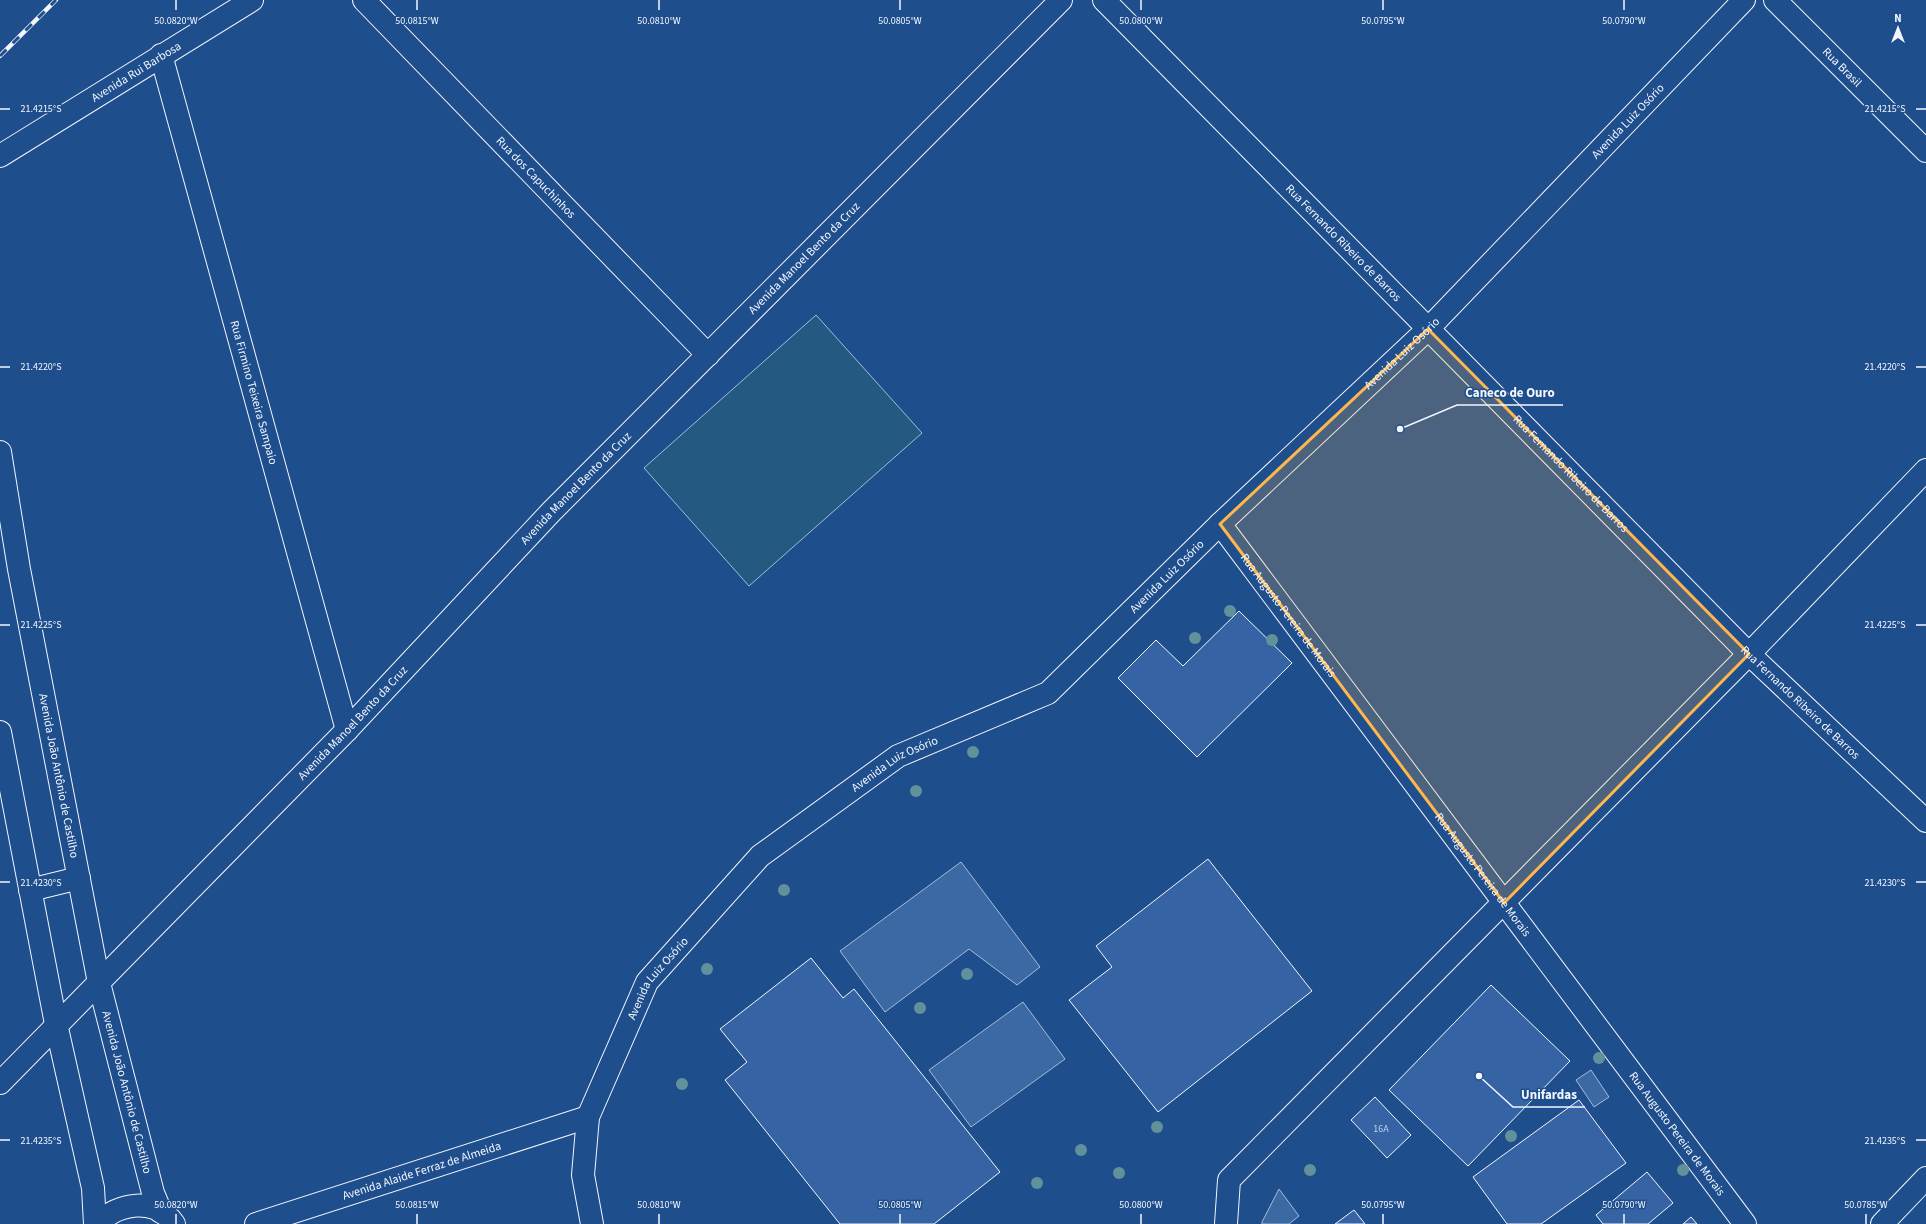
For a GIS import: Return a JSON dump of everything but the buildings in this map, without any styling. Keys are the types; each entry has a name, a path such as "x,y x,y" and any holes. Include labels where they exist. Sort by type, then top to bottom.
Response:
{"street":[{"name":"Avenida Rui Barbosa","path":"0,156 252,0"},
{"name":"Rua dos Capuchinhos","path":"364,0 708,355"},
{"name":"Avenida Manoel Bento da Cruz","path":"99,983 347,730 551,512 1061,0"},
{"name":"Rua Fernando Ribeiro de Barros","path":"1104,0 1749,654 1926,821"},
{"name":"Avenida Luiz Osório","path":"592,1224 583,1175 588,1117 647,982 760,856 898,756 1048,693 1220,524 1428,328 1744,0"},
{"name":"Rua Brasil","path":"1775,0 1926,151"},
{"name":"Rua Firmino Teixeira Sampaio","path":"161,55 347,730"},
{"name":"Avenida João Antônio de Castilho","path":"0,452 9,571 79,878 99,983 153,1193 168,1218"},
{"path":"1226,1224 1229,1180 1749,654 1926,470"},
{"name":"Rua Augusto Pereira de Morais","path":"1220,524 1745,1224"},
{"path":"0,732 56,1024 93,1188 96,1224"},
{"path":"30,890 79,878"},
{"path":"0,1083 56,1024 99,983"},
{"name":"Avenida Alaide Ferraz de Almeida","path":"256,1224 588,1117"},
{"path":"1882,1224 1926,1178"},
{"path":"96,1224 119,1208 126,1207 148,1207 168,1218"}],"highlighted area":[{"path":"1428,329 1749,654 1504,903 1220,524"}],"shaded area":[{"path":"816,315 922,433 749,586 644,468"},
{"path":"961,862 1040,967 1017,985 969,949 885,1012 840,951"},
{"path":"1023,1002 1065,1059 971,1127 929,1070"},
{"path":"1591,1070 1609,1097 1594,1107 1576,1080"},
{"path":"1279,1189 1299,1216 1289,1224 1262,1224 1262,1222"}],"railway":[{"path":"0,56 56,0"}],"place":[{"name":"Caneco de Ouro","path":"1400,429"},
{"name":"Unifardas","path":"1479,1076"}]}
